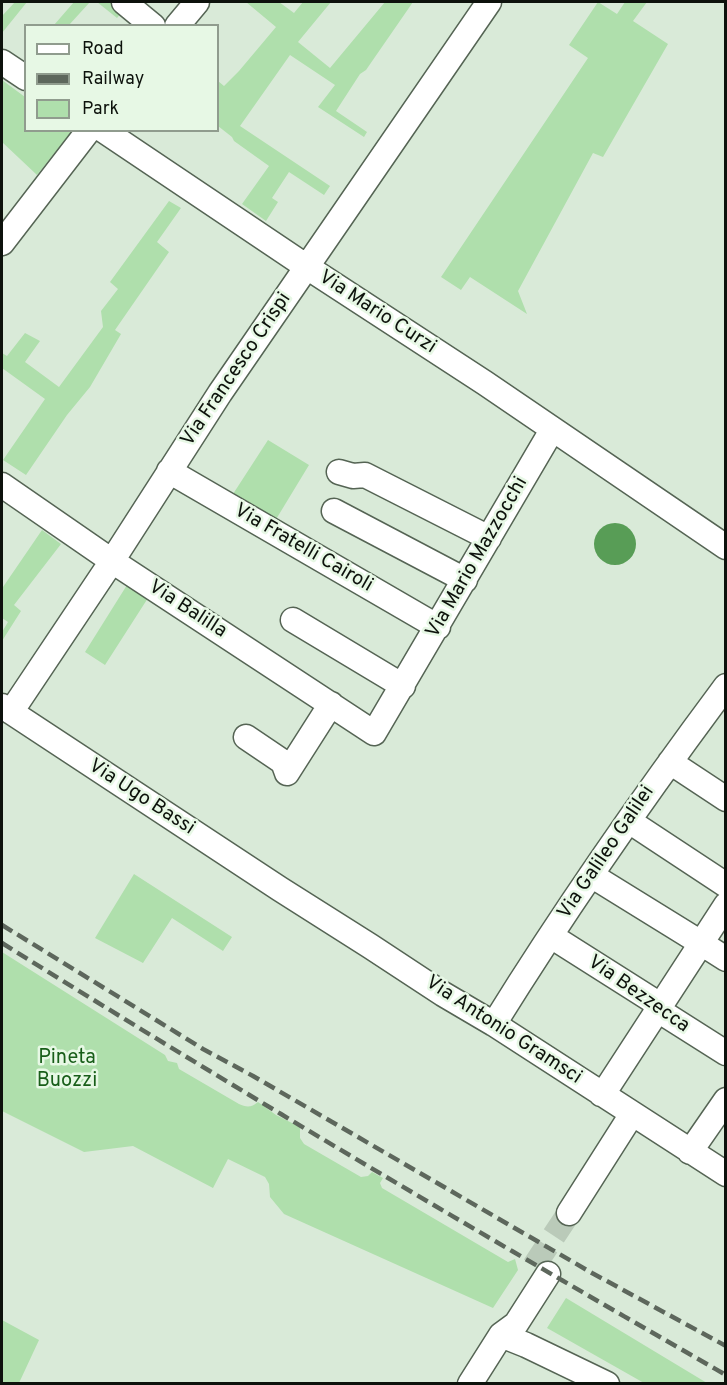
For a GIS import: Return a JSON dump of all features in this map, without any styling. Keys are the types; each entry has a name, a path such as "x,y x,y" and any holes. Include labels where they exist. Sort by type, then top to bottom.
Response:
{"street":[{"path":"124,2 151,24"},
{"path":"179,24 197,2"},
{"name":"Via Francesco Crispi","path":"6,709 112,561 220,393 489,2"},
{"path":"2,62 24,77"},
{"path":"2,243 87,132"},
{"name":"Via Mario Curzi","path":"106,132 485,383 726,547"},
{"name":"Via Mario Mazzocchi","path":"374,733 552,430"},
{"name":"Via Fratelli Cairoli","path":"170,471 438,627"},
{"path":"339,472 353,476 365,475 489,538"},
{"name":"Via Balilla","path":"2,485 112,561 374,733"},
{"path":"333,511 465,580"},
{"path":"293,620 402,686"},
{"name":"Via Galileo Galilei","path":"494,1024 591,875 726,686"},
{"path":"246,737 283,762 287,774 331,704"},
{"name":"Via Ugo Bassi","path":"6,709 280,889"},
{"path":"670,762 726,799"},
{"path":"629,821 726,885"},
{"path":"591,875 726,959"},
{"name":"Via Antonio Gramsci","path":"280,889 726,1174"},
{"path":"601,1094 726,905"},
{"name":"Via Bezzecca","path":"551,936 652,1000 658,1010 726,1053"},
{"path":"690,1152 726,1100"},
{"path":"576,1218 612,1147 632,1114"},
{"path":"470,1383 501,1335 502,1315 541,1270"},
{"path":"501,1335 607,1383"}],"green space":[{"path":"15,2 27,2 2,33 2,16"},
{"path":"74,2 90,2 70,24 55,24"},
{"path":"97,2 124,2 123,11 117,18"},
{"path":"246,2 279,2 294,13 303,2 331,2 298,42 330,68 385,2 413,2 336,111 367,132 364,137 318,107 335,85 290,55 240,126 330,186 324,195 289,172 272,198 278,202 266,221 242,204 269,166 234,141 219,127 219,82 224,86 276,27"},
{"path":"598,2 617,14 625,2 647,2 633,21 668,44 603,157 593,153 518,291 527,314 470,277 461,290 441,277 588,58 569,45"},
{"path":"2,80 24,96 24,132 71,132 37,175 2,142"},
{"path":"169,201 181,208 157,242 169,252 115,330 121,334 90,387 67,415 26,475 3,460 45,399 2,368 2,353 7,356 25,333 40,341 25,362 59,387 103,327 101,311 118,289 110,282"},
{"path":"268,440 309,465 275,521 233,494"},
{"path":"42,530 61,544 14,605 21,611 2,641 2,632 8,622 2,618 2,586"},
{"path":"127,585 148,598 105,665 85,652"},
{"path":"134,874 232,937 223,951 172,918 143,963 95,938"},
{"name":"Pineta Buozzi","path":"2,952 165,1055 168,1061 177,1063 179,1069 239,1104 249,1106 258,1102 276,1115 300,1127 300,1138 304,1144 361,1177 368,1176 372,1172 383,1178 380,1183 382,1188 508,1262 515,1259 518,1270 493,1308 284,1214 270,1197 269,1184 265,1177 228,1159 213,1188 133,1146 84,1152 2,1111"},
{"path":"566,1298 707,1383 644,1383 547,1328"},
{"path":"2,1320 39,1340 19,1383 2,1383"}],"shaded area":[{"path":"615,523 630,529 636,544 630,559 615,565 600,559 594,544 600,529"}],"tunnel":[{"path":"534,1266 569,1213"}],"railway":[{"path":"2,925 203,1049 592,1273 726,1346"},
{"path":"2,943 181,1054 726,1375"}]}
